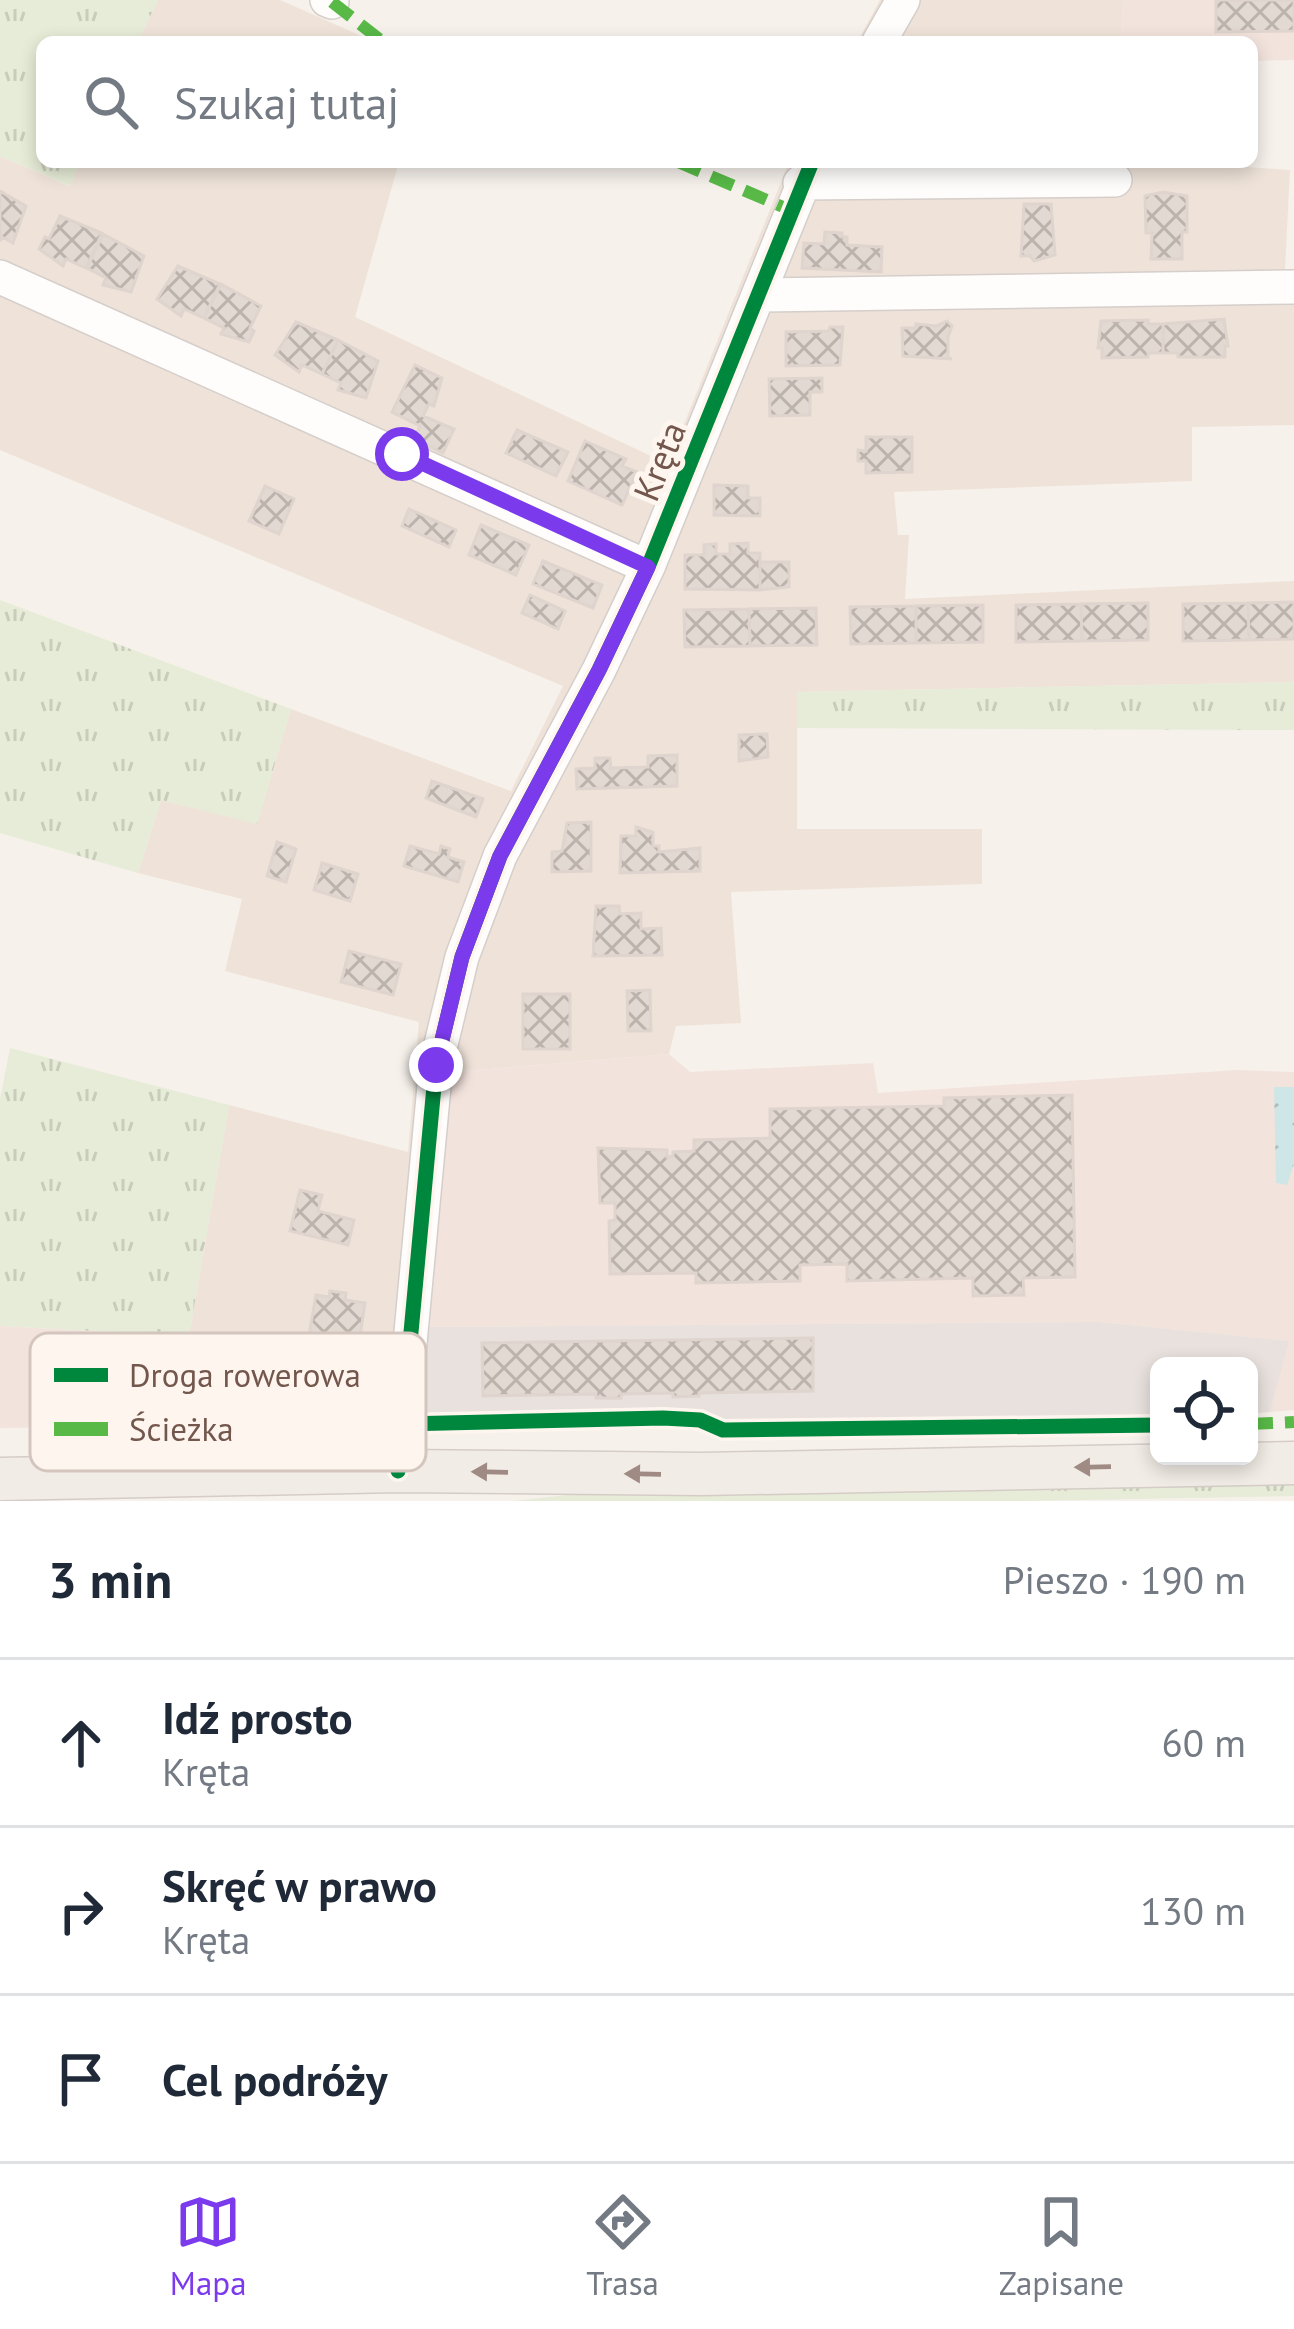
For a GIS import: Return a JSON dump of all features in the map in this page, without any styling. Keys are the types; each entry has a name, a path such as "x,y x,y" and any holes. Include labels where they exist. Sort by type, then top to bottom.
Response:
{"main road":[{"path":"0,1479 398,1471 702,1474 1294,1463"}],"street":[{"path":"882,36 903,0"},
{"path":"806,172 1115,180"},
{"name":"Kręta","path":"411,1333 436,1065 462,957 500,856 648,567 806,172"},
{"path":"0,277 648,567"},
{"path":"759,295 1294,287"}],"shaded area":[{"path":"158,0 280,0 361,36 141,36"},
{"path":"880,0 1123,0 1121,36 860,36"},
{"path":"1123,0 1294,0 1294,60 1258,61 1258,36 1121,36"},
{"path":"0,156 69,186 78,168 397,168 355,317 668,464 787,168 1290,170 1285,269 1294,269 1294,425 1192,427 1192,481 894,492 898,535 909,535 905,599 1294,581 1294,682 797,692 797,829 982,829 982,884 731,892 741,1023 676,1026 669,1054 451,1072 421,1333 190,1333 229,1105 408,1152 419,1022 225,971 242,899 138,873 161,800 257,823 291,709 511,791 563,686 0,450"},
{"path":"669,1054 690,1072 873,1063 878,1093 1238,1070 1294,1072 1294,1410 1270,1412 1288,1341 1099,1322 427,1327 451,1072"},
{"path":"1099,1322 1289,1341 1270,1412 1258,1413 1258,1357 1150,1357 1150,1415 726,1422 706,1414 426,1416 427,1327"},
{"path":"0,1326 132,1333 30,1333 30,1428 0,1428"}],"green space":[{"path":"0,0 158,0 141,36 36,36 36,168 78,168 70,186 0,156"},
{"path":"0,600 291,709 257,824 161,800 138,873 0,833"},
{"path":"1294,682 1294,730 797,728 797,692"},
{"path":"10,1048 229,1105 190,1333 0,1326 0,1099"},
{"path":"1294,1479 1294,1496 515,1501 688,1490"}],"water":[{"path":"1274,1087 1294,1087 1294,1164 1287,1185 1276,1183"}],"building":[{"path":"1216,0 1294,0 1294,31 1216,32"},
{"path":"0,191 26,206 13,243 2,237 0,241"},
{"path":"1163,192 1187,196 1182,259 1151,259 1145,196"},
{"path":"1024,204 1051,204 1055,255 1034,261 1021,256"},
{"path":"60,216 102,233 86,268 66,259 63,266 39,249"},
{"path":"825,232 842,233 847,245 882,247 881,272 802,268 804,243 824,244"},
{"path":"103,234 144,256 131,292 103,285 106,278 87,268"},
{"path":"178,266 220,284 204,318 184,309 181,316 157,299"},
{"path":"221,284 261,306 249,342 221,334 224,328 204,318"},
{"path":"1224,319 1225,357 1163,353 1163,324"},
{"path":"1148,320 1148,324 1163,324 1163,353 1102,358 1102,348 1098,348 1101,321"},
{"path":"947,321 952,326 948,358 952,359 903,356 902,328"},
{"path":"296,322 338,340 322,374 302,365 299,372 275,355"},
{"path":"843,327 840,365 786,366 786,332 829,331"},
{"path":"338,340 378,361 366,398 338,390 341,383 322,374"},
{"path":"415,365 442,378 434,406 429,404 423,416 454,429 443,453 414,439 420,426 392,412"},
{"path":"822,378 822,392 810,392 810,415 770,416 769,379"},
{"path":"517,430 568,452 556,476 506,453"},
{"path":"866,437 912,437 912,472 866,473 866,461 858,461 858,450 866,451"},
{"path":"585,441 626,459 622,466 637,472 622,505 568,481"},
{"path":"714,485 748,486 748,498 760,498 760,516 714,515"},
{"path":"265,486 294,499 279,534 249,521"},
{"path":"409,509 456,530 449,547 402,526"},
{"path":"481,525 529,545 516,575 469,555"},
{"path":"748,543 748,553 760,553 760,590 685,589 685,555 704,555 704,545 716,544 716,554 730,554 730,544"},
{"path":"543,561 602,585 593,608 533,584"},
{"path":"760,562 789,562 789,587 760,590"},
{"path":"530,595 565,611 558,629 522,613"},
{"path":"1294,602 1294,639 1249,640 1248,603"},
{"path":"1148,603 1148,640 1082,641 1081,604"},
{"path":"1248,603 1249,640 1183,641 1183,604"},
{"path":"1081,604 1082,641 1016,642 1016,605"},
{"path":"983,605 983,642 916,643 916,606"},
{"path":"916,606 916,643 851,644 850,607"},
{"path":"816,608 817,645 750,646 749,609"},
{"path":"749,609 750,646 685,647 684,610"},
{"path":"767,734 768,757 739,761 739,735"},
{"path":"677,755 677,786 577,789 576,769 595,768 595,758 610,758 611,768 648,767 648,756"},
{"path":"432,781 483,799 476,817 426,798"},
{"path":"591,822 591,871 552,872 552,852 562,851 567,823"},
{"path":"636,827 653,832 653,846 659,846 659,852 700,848 700,871 620,873 621,836 636,836"},
{"path":"277,842 296,849 286,882 267,876"},
{"path":"410,846 439,854 441,846 450,849 448,857 464,862 458,882 404,866"},
{"path":"322,863 358,874 350,901 314,890"},
{"path":"596,906 619,906 620,914 641,913 641,929 661,928 662,955 593,956"},
{"path":"349,951 401,964 393,995 341,982"},
{"path":"650,990 651,1031 628,1031 627,991"},
{"path":"523,994 570,994 570,1049 523,1049"},
{"path":"1072,1095 1075,1277 1023,1278 1024,1295 973,1296 973,1278 847,1281 847,1264 800,1265 800,1281 696,1283 696,1273 610,1274 609,1221 615,1220 615,1203 600,1203 598,1148 667,1150 667,1157 694,1151 694,1140 770,1138 770,1109 944,1106 944,1098"},
{"path":"300,1190 322,1195 318,1211 354,1220 348,1245 290,1231"},
{"path":"330,1291 346,1293 345,1300 365,1303 360,1333 309,1333 316,1295 329,1297"},
{"path":"813,1338 813,1391 673,1397 673,1393 621,1394 621,1398 596,1398 596,1394 483,1396 482,1343"}],"marked path":[{"path":"332,2 375,36"},
{"path":"692,168 790,210"},
{"path":"1258,1424 1294,1422"}],"cycle path":[{"path":"411,1333 436,1065 462,957 500,856 648,567 810,168"},
{"path":"426,1423 663,1418 700,1420 723,1430 1150,1425"}],"route":[{"path":"402,454 648,567 500,856 462,957 436,1065"}]}
